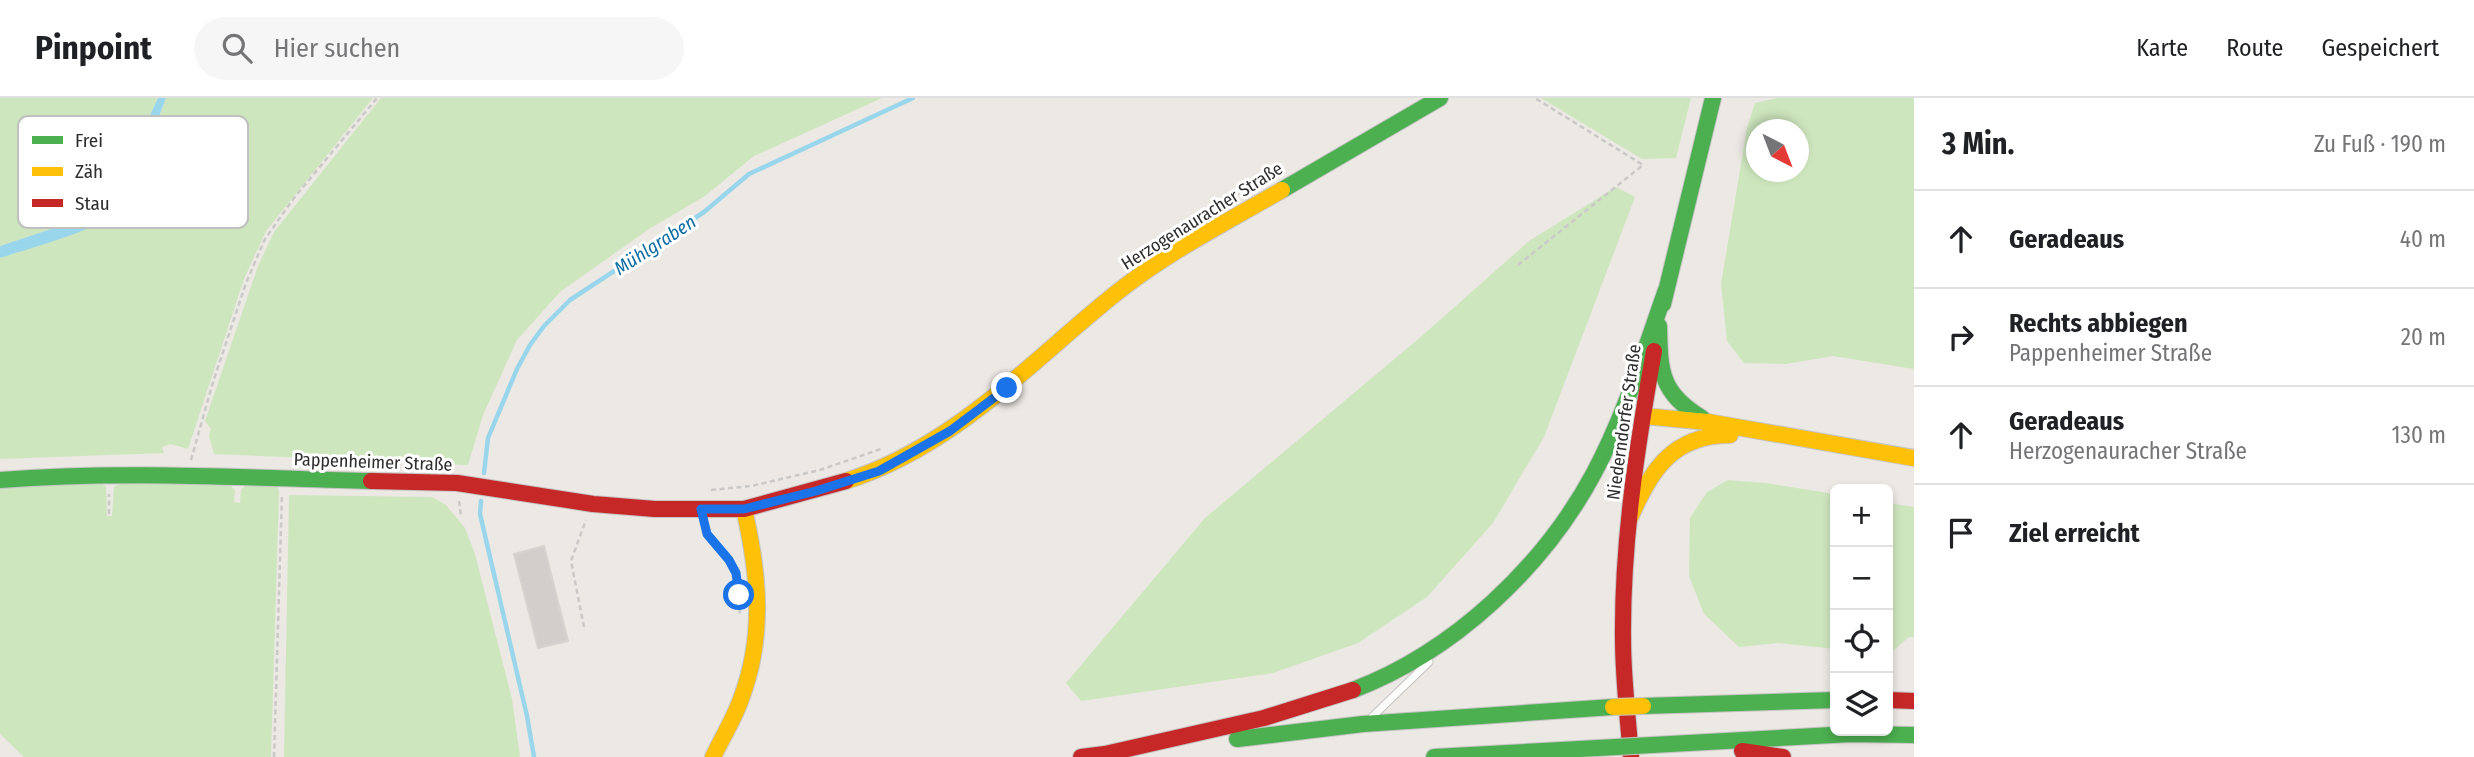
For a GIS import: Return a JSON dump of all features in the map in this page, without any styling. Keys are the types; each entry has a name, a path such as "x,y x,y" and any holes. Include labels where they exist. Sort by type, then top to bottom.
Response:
{"main road":[{"name":"Herzogenauracher Straße","path":"744,509 816,491 879,471 921,449 1007,388 1115,294 1163,259 1440,98"},
{"name":"Niederndorfer Straße","path":"1631,757 1623,637 1629,520 1659,323 1713,98"},
{"path":"1105,754 1277,716 1345,694 1398,670 1450,638 1490,605 1533,561 1569,516 1594,472 1619,419 1666,290"},
{"path":"1659,323 1660,361 1666,387 1682,408 1709,422"},
{"path":"1643,415 1709,422 1914,458"},
{"path":"1629,520 1651,474 1678,448 1703,436 1763,433"},
{"name":"Pappenheimer Straße","path":"0,480 37,477 186,477 457,483 593,504 656,509 744,509"},
{"path":"713,757 743,695 755,653 760,607 756,561 744,509"},
{"path":"1081,757 1363,724 1613,707 1830,700"},
{"path":"1893,700 1914,701"},
{"path":"1434,757 1851,734 1914,735"},
{"path":"1682,743 1783,757"}],"lane":[{"path":"1363,724 1419,674 1450,638"}],"path":[{"path":"186,477 213,382 246,283 265,239 294,198 377,98"},
{"path":"1518,265 1643,165 1535,98"},
{"path":"1153,244 1277,171"},
{"path":"740,627 736,573 729,560 707,534 700,496 708,491 751,486 820,470 883,447"},
{"path":"274,757 282,479"},
{"path":"579,536 570,561 584,627"}],"green space":[{"path":"0,98 158,98 150,116 18,116 18,228 54,228 0,246"},
{"path":"166,98 373,98 266,231 244,279 188,449 171,444 162,447 164,453 0,459 0,258 87,228 248,228 248,116 160,116"},
{"path":"381,98 882,98 754,156 705,196 649,229 560,292 517,340 483,415 468,465 214,454 209,436 211,429 205,421 258,266 274,232"},
{"path":"1541,98 1691,98 1676,158 1642,159"},
{"path":"1777,98 1914,98 1914,369 1833,356 1786,364 1744,363 1727,341 1721,284 1746,134 1746,182 1809,182 1809,119 1750,119 1755,103"},
{"path":"1616,187 1635,197 1544,437 1493,523 1427,597 1358,643 1273,673 1081,701 1066,683 1205,518 1423,335 1529,241"},
{"path":"1728,480 1830,493 1830,648 1778,643 1739,647 1704,614 1689,576 1690,518 1707,492"},
{"path":"121,482 231,486 235,490 234,502 240,503 241,490 247,484 277,486 279,491 271,757 24,757 0,734 0,488 100,483 106,487 107,516 112,516 114,487"},
{"path":"289,495 432,497 446,505 465,528 475,554 512,699 520,757 284,757"},
{"path":"1893,504 1914,507 1914,637 1909,637 1893,651"}],"water":[{"path":"158,98 166,98 159,116 150,116"},
{"path":"54,228 89,228 0,258 0,246"}],"building":[{"path":"544,546 568,641 538,648 514,554"}],"waterway":[{"name":"Mühlgraben","path":"484,473 488,438 517,369 544,326 570,300 704,212 749,174 913,98"},
{"name":"Mühlgraben","path":"481,501 480,514 534,757"}],"traffic: fast":[{"path":"1282,190 1440,98"},
{"path":"1663,304 1713,98"},
{"path":"1353,690 1390,674 1460,630 1492,603 1549,542 1573,508 1605,451 1666,290"},
{"path":"1659,326 1660,356 1665,380 1678,399 1702,418"},
{"path":"0,480 139,475 371,481"},
{"path":"1643,706 1830,700"},
{"path":"1237,739 1363,724 1613,707"},
{"path":"1652,745 1851,734 1914,735"},
{"path":"1616,747 1652,745"},
{"path":"1434,757 1616,747"}],"traffic: slow":[{"path":"846,481 885,466 956,425 1021,375 1134,279 1196,239 1282,190"},
{"path":"1643,416 1708,422 1914,458"},
{"path":"1629,520 1646,486 1666,459 1692,441 1730,435"},
{"path":"713,757 738,706 754,652 756,581 744,509"},
{"path":"1613,707 1643,706"}],"traffic: jam":[{"path":"1631,757 1623,654 1625,566 1636,458 1654,351"},
{"path":"371,481 457,483 593,504 655,509 744,509 846,481"},
{"path":"1105,754 1264,718 1353,690"},
{"path":"1893,700 1914,701"},
{"path":"1742,751 1783,757"},
{"path":"1081,757 1121,752"}],"route":[{"path":"739,595 736,573 729,560 707,534 701,509 744,509 816,491 879,471 950,431 1007,388"}]}
